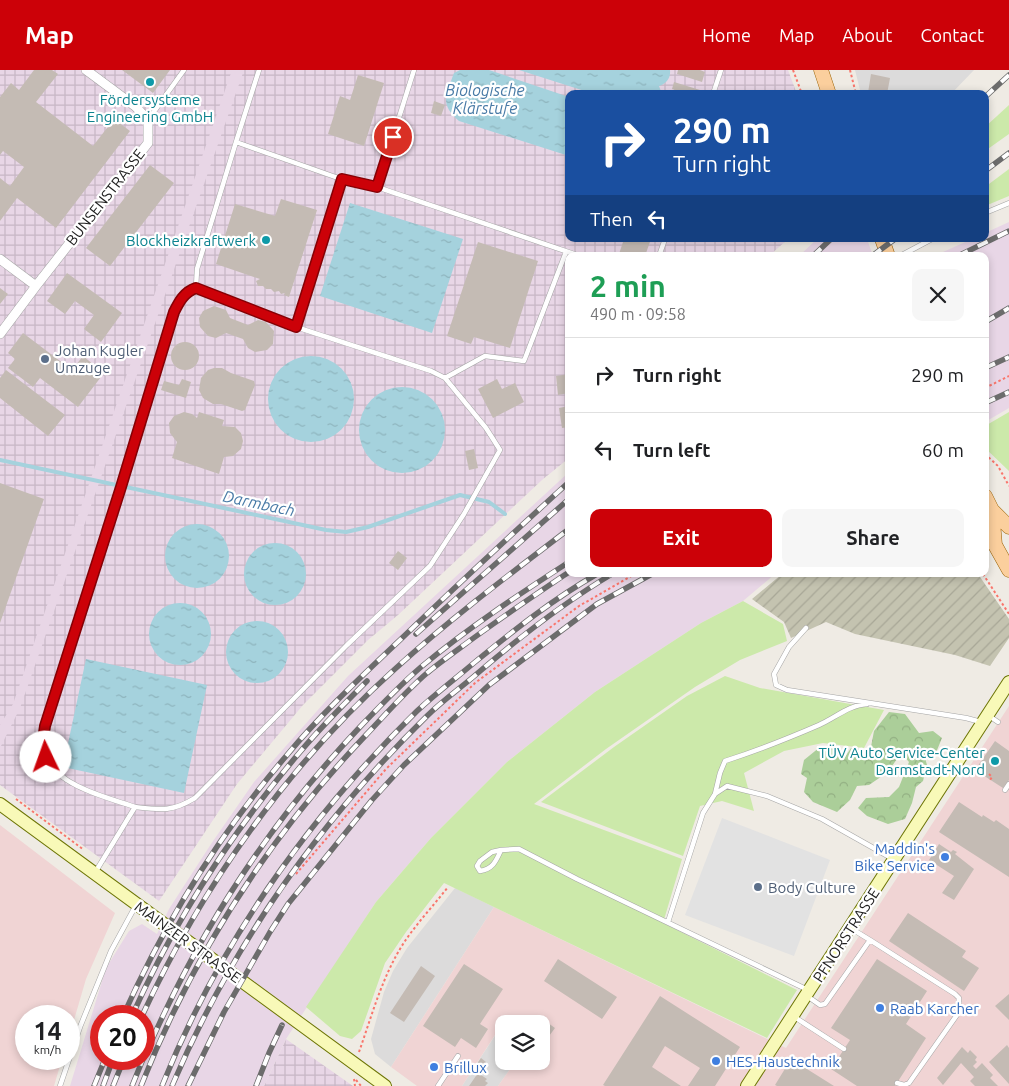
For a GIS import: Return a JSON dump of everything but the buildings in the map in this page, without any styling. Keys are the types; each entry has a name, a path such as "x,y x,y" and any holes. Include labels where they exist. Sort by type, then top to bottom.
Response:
{"main road":[{"path":"821,70 828,90"},
{"path":"989,504 992,510 1009,526"},
{"path":"992,510 995,545 1009,570"}],"street":[{"path":"86,70 136,107 148,120"},
{"name":"BUNSENSTRASSE","path":"0,334 148,143 148,120"},
{"path":"0,259 36,286"},
{"name":"PFNORSTRASSE","path":"747,1086 895,860 960,770 990,720 1009,682"},
{"name":"MAINZER STRASSE","path":"6,801 94,873 385,1086"},
{"path":"359,1067 362,1086"}],"lane":[{"path":"148,120 184,70"},
{"path":"196,288 197,269 259,70"},
{"path":"377,187 414,70"},
{"path":"714,90 721,70"},
{"path":"236,142 342,179 377,187 566,252"},
{"path":"296,327 342,179"},
{"path":"989,211 1009,203"},
{"path":"908,252 926,242"},
{"path":"445,378 485,356 524,361 565,255"},
{"path":"196,288 296,327 431,371 445,378 486,428 500,450 464,514 430,566 347,644 204,791 178,808 155,810 135,807 89,792 64,778 52,767 46,757 43,740 45,726 118,499 174,312 181,298 190,290 196,288"},
{"path":"806,628 789,647 774,674 776,685 787,690 990,720"},
{"path":"668,922 703,813 715,794 725,761 751,753 819,725 856,705 876,703"},
{"path":"1005,790 1009,784"},
{"path":"715,794 726,786 767,796 822,818 895,860"},
{"path":"94,873 135,807"},
{"path":"501,850 496,862 488,870 480,871 477,866 480,861 492,852 501,850 519,849 808,993 820,1004 826,1004 870,940"},
{"path":"60,1086 80,1026 111,951 137,904"},
{"path":"850,928 959,998 959,1012 909,1083 904,1085 897,1082"},
{"path":"793,1016 844,1049"},
{"path":"438,1086 458,1056"}],"path":[{"path":"793,70 800,90"},
{"path":"850,70 855,90"},
{"path":"989,386 1009,376"},
{"path":"989,458 998,466 1009,486"},
{"path":"296,874 386,769 475,683 579,606 630,577"},
{"path":"986,577 1009,614"},
{"path":"989,774 992,777 990,780"},
{"path":"6,801 19,800 86,852"},
{"path":"359,1067 380,992 392,964 405,942 448,887"},
{"path":"355,1086 354,1078 362,1086"}],"shaded area":[{"path":"0,70 788,70 796,90 565,90 565,242 785,242 773,252 565,252 565,461 542,480 398,615 368,640 303,705 237,784 159,901 0,785"},
{"path":"232,70 244,70 20,708 0,748 0,725 13,704"},
{"path":"855,70 974,70 955,90 860,90"},
{"path":"1009,222 1009,408 989,420 989,252 943,252 965,242 989,242 989,231"},
{"path":"814,242 868,242 872,252 803,252"},
{"path":"565,476 565,577 771,577 743,601 701,623 595,692 507,762 431,838 376,902 286,1039 264,1086 70,1086 75,1070 80,1070 80,1053 90,1020 90,1070 155,1070 155,1005 95,1005 106,968 129,931 142,924 157,934 169,909 254,782 348,676"},
{"path":"778,577 980,577 1009,619 1009,638 990,666 955,655 855,634 826,622 791,638 784,622 752,599"},
{"path":"1009,706 1009,1086 498,1086 510,1070 550,1070 550,1015 495,1015 495,1035 462,1086 417,1086 391,1067 494,907 786,1048"},
{"name":"Body Culture","path":"722,818 830,860 794,956 685,915"},
{"path":"0,825 115,913 86,979 78,1005 15,1005 15,1070 59,1070 54,1086 0,1086"},
{"path":"455,888 494,907 391,1067 375,1054 371,1039 384,992 393,971 407,948"},
{"path":"495,1036 495,1070 510,1070 498,1086 462,1086"},
{"path":"286,1039 353,1086 264,1086"}],"green space":[{"path":"1009,105 1009,134 989,148 989,123"},
{"path":"1009,169 1009,196 989,204 989,184"},
{"path":"1009,412 1009,471 989,452 989,424"},
{"path":"743,601 783,624 787,641 740,660 695,687 606,749 534,804 682,859 663,923 797,990 767,1038 444,883 385,963 361,1031 352,1039 340,1036 306,1007 376,902 431,838 507,762 595,692 701,623"},
{"path":"725,676 760,688 884,710 864,748 823,743 784,751 744,773 754,811 722,801 700,806 683,856 541,802 614,747 687,696"},
{"path":"889,712 905,714 919,733 933,731 942,738 935,755 925,758 927,765 923,781 916,787 905,819 888,824 867,816 858,808 866,798 889,797 899,787 909,762 901,753 888,772 869,785 857,786 850,800 837,812 813,802 804,792 807,778 801,774 804,760 820,747 835,749 845,757 851,748 870,752 874,731"}],"water":[{"name":"Biologische Klärstufe","path":"460,70 489,70 565,96 565,155 459,121 449,109 446,99 454,73"},
{"name":"Biologische Klärstufe","path":"519,70 670,70 670,76 664,84 659,86 660,90 582,90"},
{"path":"350,203 463,239 432,333 320,296"},
{"path":"311,356 327,360 341,369 350,383 354,399 350,415 341,429 327,438 311,442 295,438 281,429 272,415 268,399 272,383 281,369 295,360"},
{"path":"402,387 418,391 432,400 441,414 445,430 441,446 432,460 418,469 402,473 386,469 372,460 363,446 359,430 363,414 372,400 386,391"},
{"path":"197,524 215,530 223,538 229,556 223,574 215,582 197,588 179,582 171,574 165,556 171,538 179,530"},
{"path":"269,543 281,543 297,552 304,562 306,574 304,586 297,596 281,605 269,605 258,600 249,591 244,580 244,568 249,557 258,548"},
{"path":"174,603 186,603 202,612 209,622 211,634 209,646 202,656 186,665 174,665 163,660 154,651 149,640 149,628 154,617 163,608"},
{"path":"251,621 263,621 279,630 286,640 288,652 286,664 279,674 263,683 251,683 240,678 231,669 226,658 226,646 231,635 240,626"},
{"path":"86,659 207,685 184,793 63,767"}],"waterway":[{"name":"Darmbach","path":"0,460 326,530 346,532 368,527 460,495 489,502 505,514"}],"railway":[{"path":"989,93 1009,75"},
{"path":"989,168 1009,153"},
{"path":"989,241 1009,231"},
{"path":"817,252 828,242"},
{"path":"877,252 891,242"},
{"path":"966,252 987,242"},
{"path":"989,320 1009,308"},
{"path":"989,366 1009,357"},
{"path":"989,401 1009,392"},
{"path":"128,1005 157,947 196,880 239,815 287,755 314,724 357,681 565,486"},
{"path":"416,634 565,503"},
{"path":"148,1005 192,920 220,874 251,830 319,745 356,706 416,650 480,597 565,532"},
{"path":"155,1033 187,968 237,883 294,803 326,765 382,704 421,667 475,625 565,565"},
{"path":"141,1086 184,990 209,944 266,856 297,814 366,735 427,673 487,628 565,575"},
{"path":"162,1086 185,1034 239,933 303,839 339,795 417,711 489,650 565,594 592,577"},
{"path":"172,1086 195,1035 250,936 314,843 350,799 387,757 439,704 544,620 607,577"},
{"path":"188,1086 224,1012 288,904 372,800 404,765 489,685 597,604 646,577"},
{"path":"137,1005 166,946 206,878 228,846 275,782 300,752 367,681"},
{"path":"256,1086 282,1025"},
{"path":"94,1086 101,1070"},
{"path":"103,1086 109,1070"},
{"path":"113,1086 120,1070"},
{"path":"132,1086 139,1070"}],"place":[{"name":"Fördersysteme Engineering GmbH","path":"150,82"},
{"name":"Blockheizkraftwerk","path":"266,240"},
{"name":"Johan Kugler Umzuge","path":"45,359"},
{"name":"TÜV Auto Service-Center Darmstadt-Nord","path":"995,761"},
{"name":"Maddin's Bike Service","path":"945,857"},
{"name":"Body Culture","path":"758,887"},
{"name":"Raab Karcher","path":"880,1008"},
{"name":"HES-Haustechnik","path":"716,1061"},
{"name":"Brillux","path":"434,1067"}],"route":[{"path":"46,757 43,740 45,726 174,312 181,298 190,290 196,288 296,327 342,179 377,187 393,137"}]}
